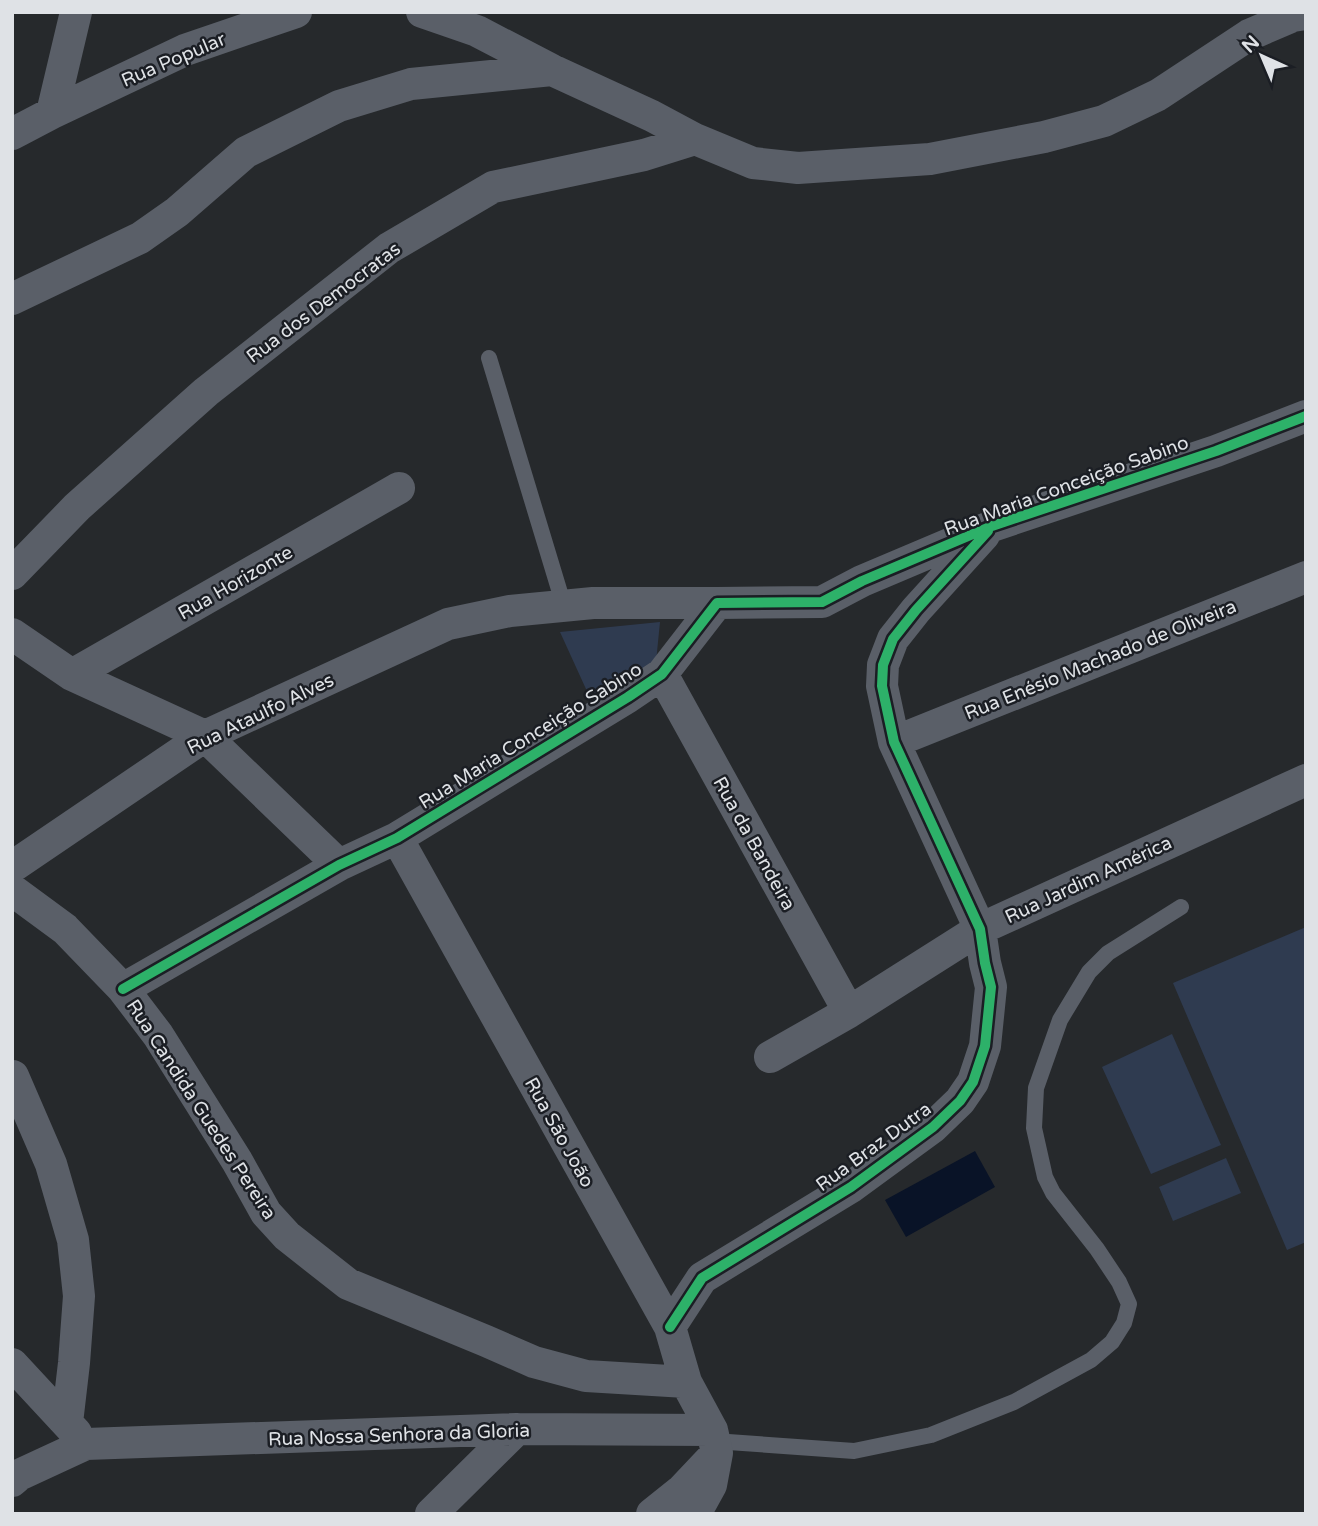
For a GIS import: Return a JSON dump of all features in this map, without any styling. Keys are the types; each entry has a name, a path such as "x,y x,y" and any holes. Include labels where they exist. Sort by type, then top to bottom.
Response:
{"street":[{"path":"12,134 52,113 76,12"},
{"name":"Rua Popular","path":"52,113 185,50 296,12"},
{"path":"422,12 478,31 695,139 753,163 797,168 930,159 1044,137 1104,121 1158,95 1249,35 1293,16 1306,14"},
{"path":"12,299 140,238 177,212 246,152 339,106 411,84 552,70"},
{"name":"Rua dos Democratas","path":"12,574 77,507 206,392 389,248 493,187 644,155 695,139"},
{"name":"Rua Maria Conceição Sabino","path":"448,624 510,611 593,603 822,601 862,581 992,526 1216,450 1306,416"},
{"name":"Rua Horizonte","path":"72,675 399,488"},
{"name":"Rua Braz Dutra","path":"670,1328 702,1278 851,1187 933,1126 960,1101 973,1082 985,1046 991,987 980,929 894,742 882,686 883,664 893,639 992,526"},
{"name":"Rua Enésio Machado de Oliveira","path":"894,742 1306,577"},
{"name":"Rua Maria Conceição Sabino","path":"124,989 339,865 397,838 628,697 662,674 717,603"},
{"name":"Rua Ataulfo Alves","path":"12,867 205,736 448,624"},
{"path":"12,634 72,675 205,736 339,865"},
{"name":"Rua da Bandeira","path":"662,674 849,1012"},
{"name":"Rua Jardim América","path":"770,1056 849,1012 980,929 1306,780"},
{"name":"Rua São João","path":"397,838 670,1328 686,1382 714,1441"},
{"name":"Rua Candida Guedes Pereira","path":"12,890 65,929 124,989 158,1035 237,1161 266,1213 287,1236 348,1284 534,1362 586,1376 686,1382"},
{"path":"13,1076 51,1164 74,1240 79,1296 74,1363 77,1434"},
{"path":"12,1364 77,1434"},
{"path":"431,1514 517,1429"},
{"name":"Rua Nossa Senhora da Gloria","path":"77,1434 517,1429 714,1441"},
{"path":"12,1481 77,1434"},
{"path":"652,1514 682,1490 714,1441"},
{"path":"695,1514 711,1485 714,1441"}],"lane":[{"path":"489,358 564,606"},
{"path":"714,1441 853,1451 931,1435 1014,1402 1091,1360 1112,1342 1124,1322 1129,1304 1119,1282 1053,1193 1045,1177 1034,1128 1036,1088 1060,1020 1089,972 1108,953 1181,907"}],"shaded area":[{"path":"660,622 656,662 591,700 560,632"},
{"path":"1306,927 1306,1242 1287,1250 1173,983"},
{"path":"1172,1034 1221,1145 1151,1174 1102,1067"},
{"path":"975,1151 995,1187 906,1237 885,1200"},
{"path":"1226,1158 1241,1193 1173,1221 1159,1187"}],"cycle path":[{"path":"123,989 339,865 397,838 628,697 662,674 717,603 822,602 862,581 992,526 1216,451 1306,416"},
{"path":"670,1327 702,1278 851,1187 933,1127 960,1101 973,1082 985,1046 991,987 980,929 894,742 882,686 883,665 893,639 988,531"}]}
